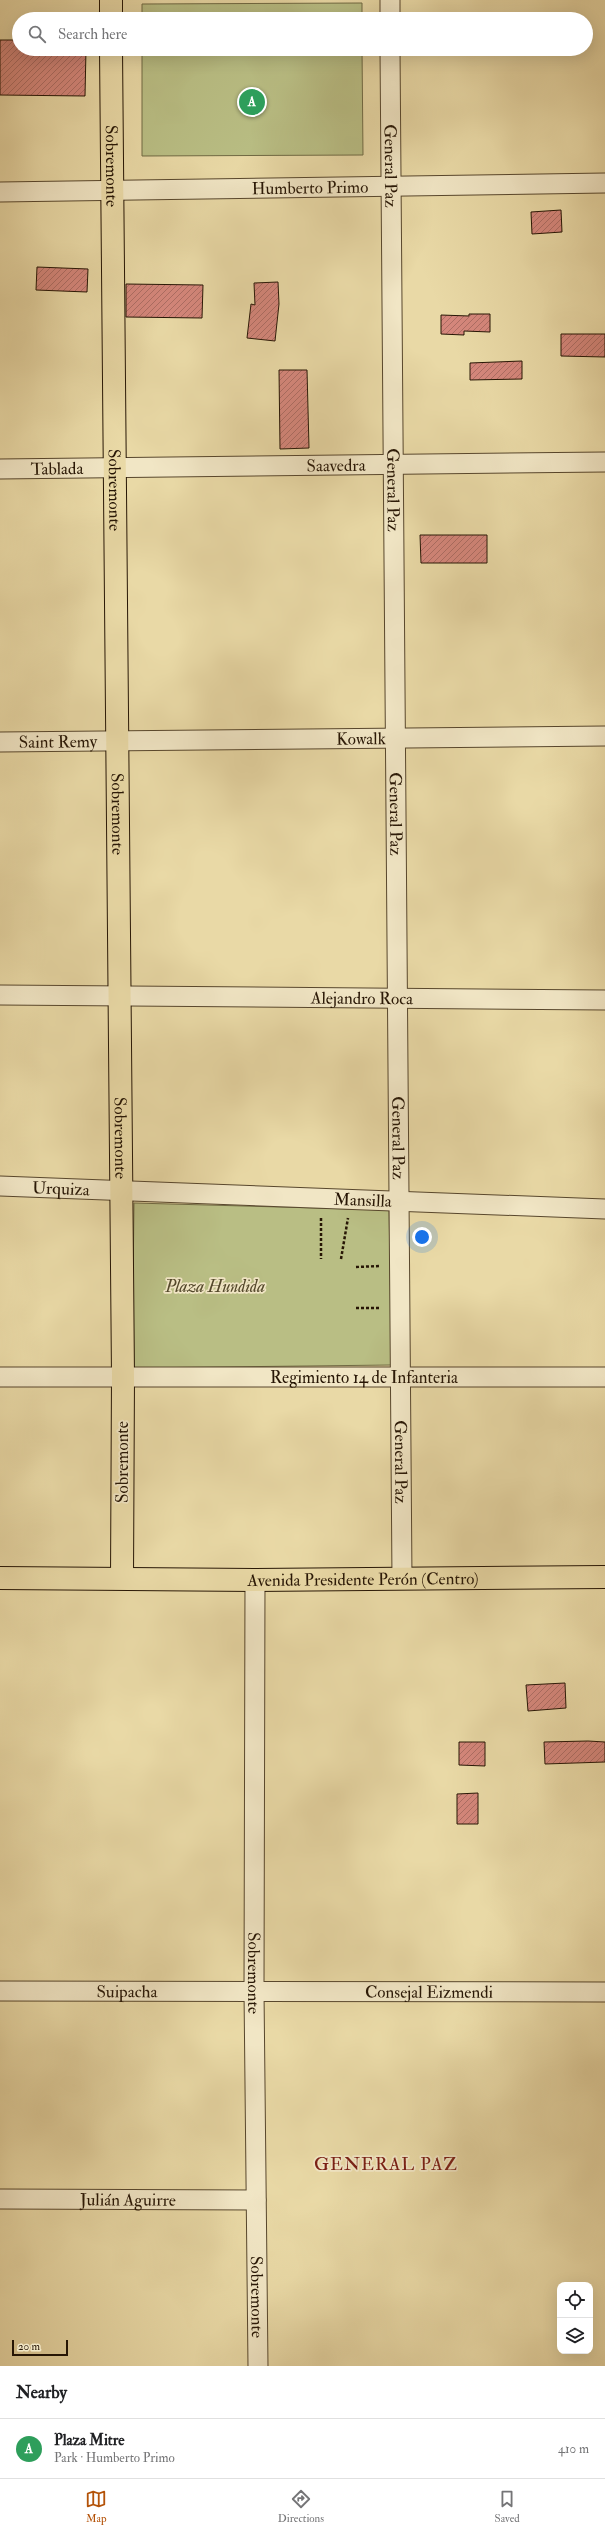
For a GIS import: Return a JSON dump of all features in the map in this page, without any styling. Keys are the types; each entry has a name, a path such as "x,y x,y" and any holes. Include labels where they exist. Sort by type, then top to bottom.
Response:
{"main road":[{"path":"111,0 111,12"},
{"name":"Sobremonte","path":"111,56 121,1190 122,1578"},
{"name":"Avenida Presidente Perón (Centro)","path":"0,1578 254,1580 605,1577"}],"street":[{"path":"390,0 390,12"},
{"name":"General Paz","path":"390,56 392,464 399,998 402,1579"},
{"name":"Humberto Primo","path":"0,192 391,184 605,183"},
{"name":"Saavedra","path":"115,467 605,462"},
{"name":"Tablada","path":"0,469 115,467"},
{"name":"Kowalk","path":"116,740 605,736"},
{"name":"Saint Remy","path":"0,742 116,740"},
{"name":"Alejandro Roca","path":"0,995 605,1000"},
{"name":"Urquiza","path":"0,1186 121,1190"},
{"name":"Mansilla","path":"121,1190 605,1209"},
{"name":"Regimiento 14 de Infanteria","path":"0,1377 401,1375 605,1376"},
{"name":"Sobremonte","path":"254,1580 254,1991 258,2366"},
{"name":"Suipacha","path":"0,1991 254,1991"},
{"name":"Consejal Eizmendi","path":"254,1991 605,1992"},
{"name":"Julián Aguirre","path":"0,2199 256,2200"}],"path":[{"path":"321,1218 321,1259"},
{"path":"341,1259 348,1218"},
{"path":"356,1267 380,1266"},
{"path":"356,1308 380,1308"}],"green space":[{"path":"362,3 362,12 142,12 142,4"},
{"path":"142,56 362,56 363,155 142,156"},
{"name":"Plaza Hundida","path":"134,1203 389,1210 392,1365 132,1368"}],"building":[{"path":"0,40 12,40 12,56 86,56 85,96 0,95"},
{"path":"561,210 562,232 532,234 531,212"},
{"path":"37,267 88,269 87,292 36,290"},
{"path":"278,282 279,304 275,341 247,338 251,304 255,305 254,283"},
{"path":"126,284 203,285 202,318 126,317"},
{"path":"469,314 490,314 490,332 464,331 464,335 441,334 441,315 469,316"},
{"path":"561,334 605,334 605,357 561,356"},
{"path":"522,361 522,379 470,380 470,363"},
{"path":"279,370 307,370 309,448 280,449"},
{"path":"420,535 487,535 487,563 421,563"},
{"path":"565,1683 566,1708 528,1711 526,1685"},
{"path":"459,1742 485,1742 485,1766 459,1765"},
{"path":"544,1742 605,1742 605,1762 545,1764"},
{"path":"478,1793 478,1824 457,1824 457,1794"}],"place":[{"name":"Plaza Mitre","path":"252,102"}],"district":[{"name":"GENERAL PAZ","path":"386,2164"}]}
